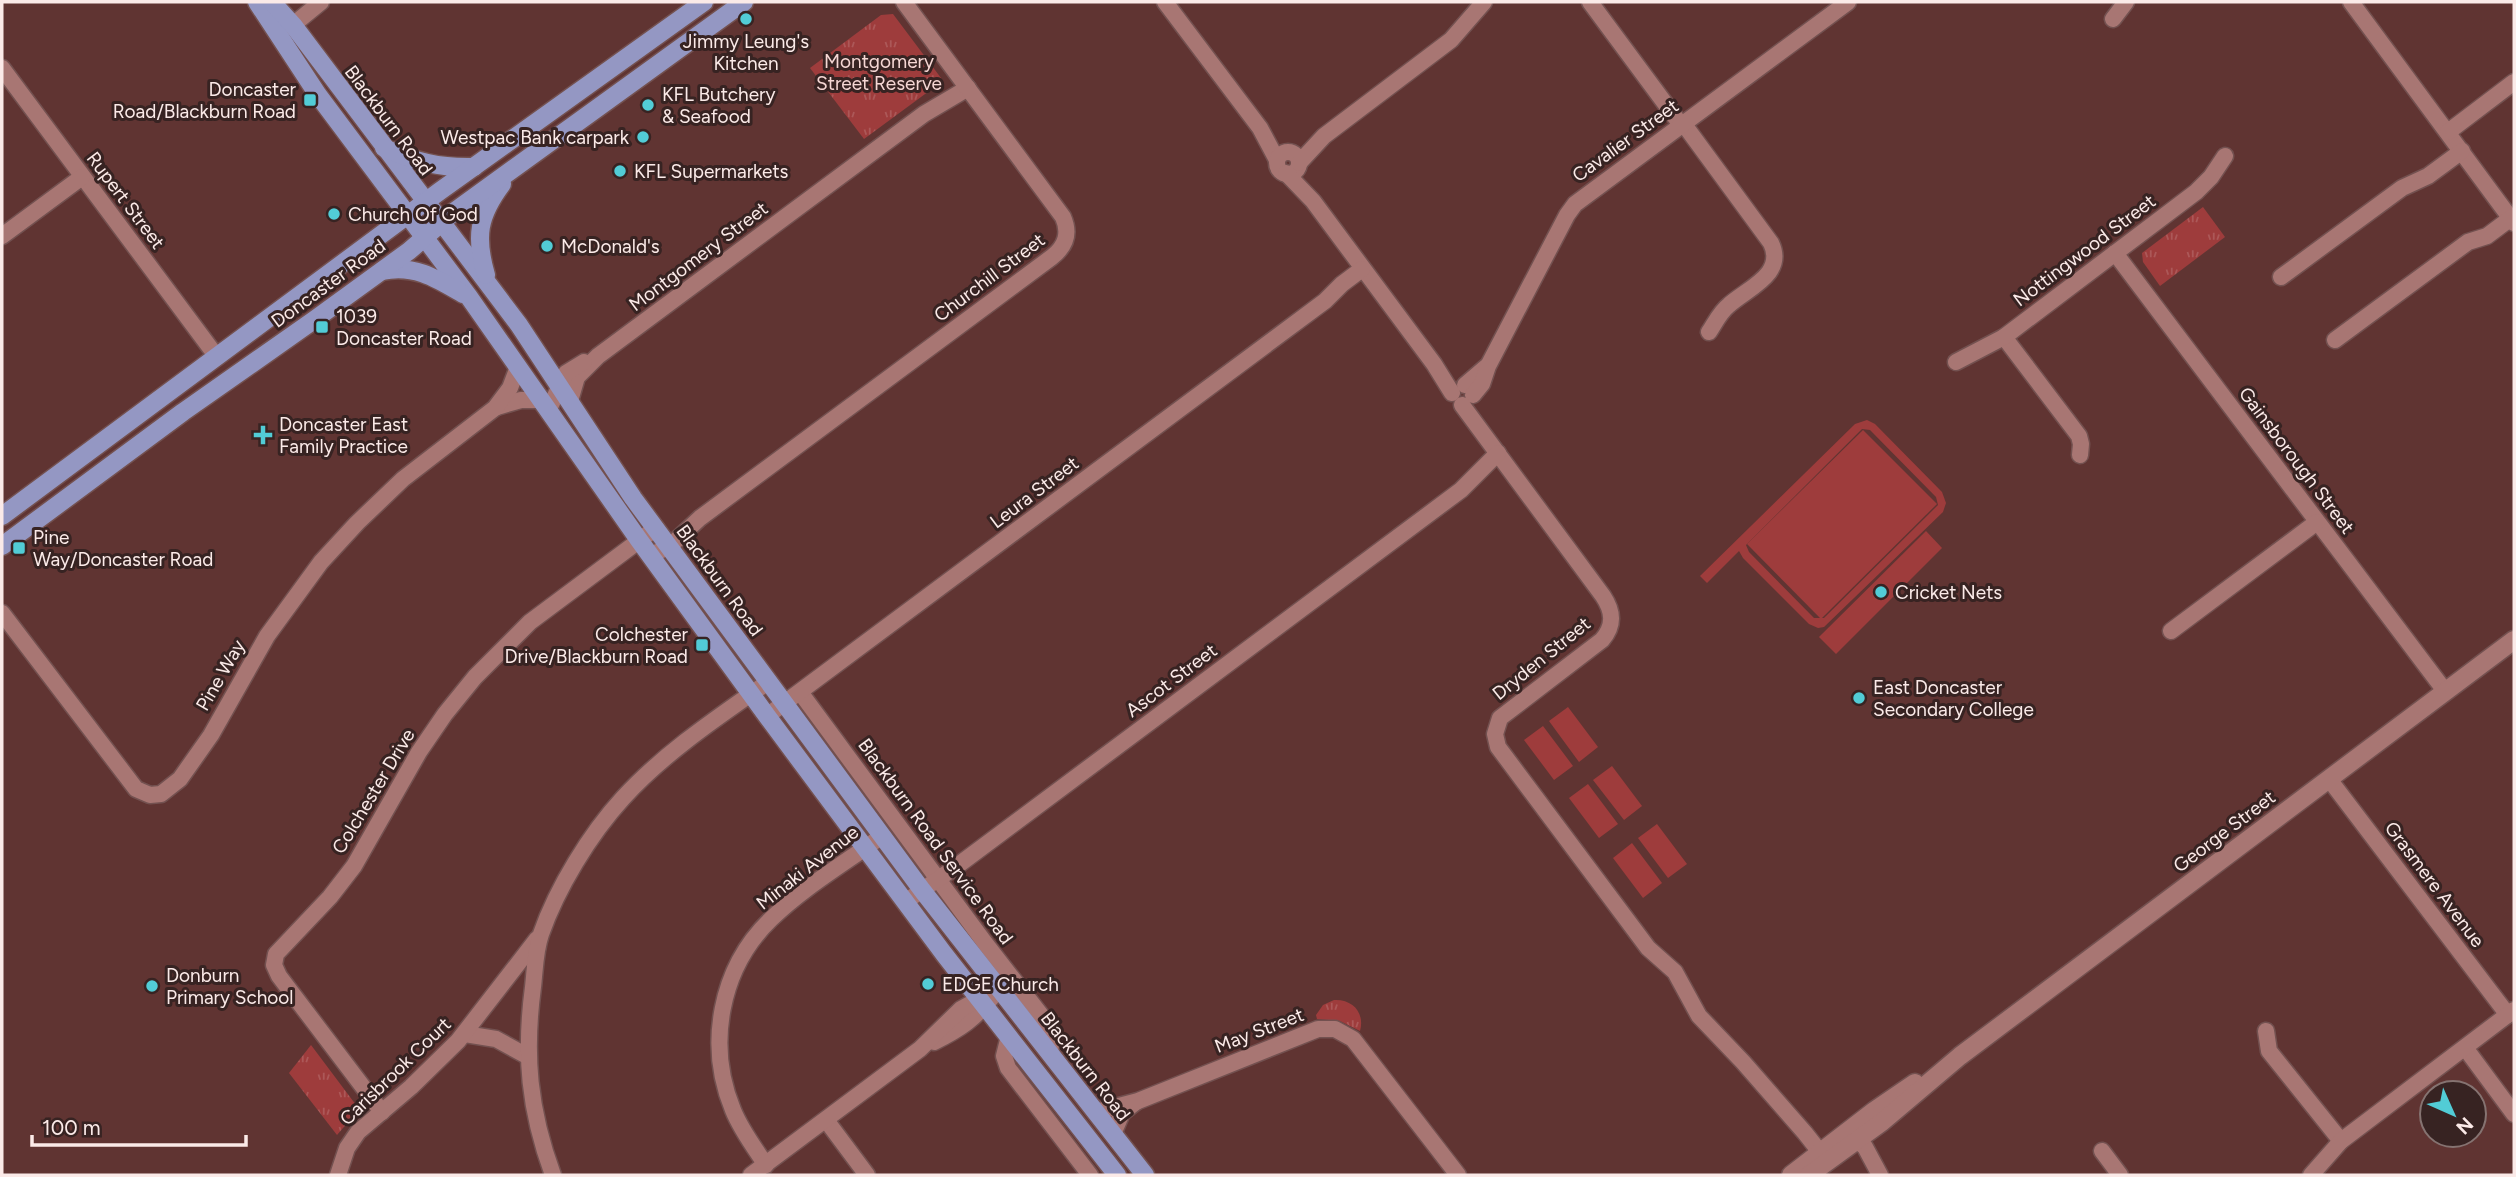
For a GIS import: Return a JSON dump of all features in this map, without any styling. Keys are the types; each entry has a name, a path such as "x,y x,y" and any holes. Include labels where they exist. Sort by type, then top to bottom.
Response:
{"main road":[{"name":"Blackburn Road","path":"257,2 286,25 441,222 565,393 663,538 768,682 922,890 1145,1175"},
{"name":"Blackburn Road","path":"272,2 286,25 318,95 469,297 639,540 751,694 905,902 1116,1175"},
{"name":"Doncaster Road","path":"2,516 425,202 704,2"},
{"name":"Doncaster Road","path":"2,546 183,412 380,272 512,169 744,2"},
{"path":"384,148 431,165 474,167"},
{"path":"488,285 479,241 481,221 492,196 512,169"},
{"path":"380,272 395,268 421,271 469,297"},
{"name":"George Street","path":"1791,1175 1852,1139 1911,1086 1959,1056 2514,640"},
{"name":"George Street","path":"1809,1175 1819,1158"}],"street":[{"path":"286,25 309,2"},
{"path":"286,25 321,2"},
{"name":"Churchill Street","path":"650,555 662,552 663,538 700,518 1052,257 1063,246 1067,232 1063,217 904,2"},
{"name":"Dryden Street","path":"1165,2 1260,128 1290,161 1313,201 1434,364 1464,393 1484,433 1611,609 1609,631 1602,640 1500,718 1495,729 1496,740 1501,753 1648,948 1675,972 1699,1016 1758,1077 1785,1112 1798,1138 1819,1158"},
{"path":"1290,161 1438,50 1461,30 1484,2"},
{"path":"1590,2 1767,236 1776,255 1771,272 1727,306 1709,332"},
{"name":"Cavalier Street","path":"1464,393 1488,366 1575,204 1848,2"},
{"path":"2113,19 2126,2"},
{"path":"2335,340 2468,243 2487,236 2512,220 2351,2"},
{"name":"Rupert Street","path":"2,68 217,357"},
{"path":"2448,132 2514,82"},
{"name":"Montgomery Street","path":"545,405 565,393 566,373 598,356 964,84"},
{"path":"2281,277 2402,188 2428,176 2462,151"},
{"name":"Nottingwood Street","path":"1956,362 2004,337 2200,188 2225,156"},
{"path":"2,236 82,177"},
{"name":"Gainsborough Street","path":"2115,253 2445,691"},
{"name":"Leura Street","path":"768,716 1325,301 1342,284 1364,272"},
{"path":"2004,337 2078,436 2081,444 2080,455"},
{"name":"Pine Way","path":"2,613 136,789 150,795 165,792 180,779 200,752 267,636 321,562 403,479 495,408 510,388 518,367"},
{"name":"Pine Way","path":"495,408 519,400 545,405"},
{"name":"Ascot Street","path":"905,902 1502,458"},
{"path":"2171,631 2317,522"},
{"name":"Colchester Drive","path":"382,1112 279,976 274,965 276,954 330,897 354,866 419,752 475,677 530,622 639,540 663,538"},
{"path":"553,1175 537,1121 527,1056 529,1014 541,934 580,856 618,804 653,768 768,682"},
{"name":"Blackburn Road Service Road","path":"800,692 1048,1024 1052,1035 1050,1054"},
{"name":"Grasmere Avenue","path":"2329,779 2511,1013"},
{"name":"Minaki Avenue","path":"766,1165 739,1125 723,1079 719,1038 727,992 743,955 770,920 797,897 882,836"},
{"name":"Carisbrook Court","path":"338,1175 352,1140 465,1034 541,934"},
{"path":"751,1175 919,1049 967,1024 982,1002 999,988"},
{"path":"2314,1174 2341,1141 2511,1013"},
{"name":"May Street","path":"1096,1112 1138,1101 1315,1030 1335,1028 1353,1039 1458,1175"},
{"path":"2266,1031 2269,1051 2341,1141"},
{"path":"465,1034 496,1039 527,1056"},
{"path":"1009,1036 1004,1056 1008,1068 1090,1175"},
{"path":"2466,1049 2514,1114"},
{"name":"May Street","path":"1113,1134 1122,1112 1138,1101"},
{"path":"826,1120 867,1175"},
{"path":"1852,1139 1872,1157 1880,1175"},
{"path":"2102,1151 2120,1175"}],"green space":[{"name":"Montgomery Street Reserve","path":"893,14 941,78 940,83 864,139 810,68 881,15"},
{"path":"2203,207 2225,237 2160,286 2143,262 2142,253"},
{"path":"1867,420 1875,424 1942,492 1946,503 1943,512 1824,627 1818,628 1809,624 1739,551 1707,583 1700,576 1855,424","holes":["1862,429 1870,430 1936,497 1938,505 1824,618 1814,618 1749,552 1746,545"]},
{"path":"1863,430 1937,504 1821,619 1747,544"},
{"name":"Cricket Nets","path":"1926,531 1942,548 1836,654 1819,637"},
{"path":"1568,707 1598,747 1579,762 1549,721"},
{"path":"1543,726 1573,766 1554,780 1524,740"},
{"path":"1612,766 1642,806 1624,820 1593,780"},
{"path":"1588,784 1618,824 1599,838 1569,798"},
{"path":"1657,824 1687,864 1668,878 1638,838"},
{"path":"1632,843 1662,883 1643,898 1613,858"},
{"path":"1334,1000 1347,1002 1356,1008 1361,1018 1360,1031 1340,1021 1317,1019 1316,1015 1323,1005"},
{"path":"311,1045 356,1105 355,1114 337,1135 289,1073"}],"place":[{"name":"Jimmy Leung's Kitchen","path":"746,19"},
{"name":"Doncaster Road/Blackburn Road","path":"310,100"},
{"name":"KFL Butchery & Seafood","path":"648,105"},
{"name":"Westpac Bank carpark","path":"643,137"},
{"name":"KFL Supermarkets","path":"620,171"},
{"name":"Church Of God","path":"334,214"},
{"name":"McDonald's","path":"547,246"},
{"name":"1039 Doncaster Road","path":"322,327"},
{"name":"Doncaster East Family Practice","path":"263,435"},
{"name":"Pine Way/Doncaster Road","path":"19,548"},
{"name":"Cricket Nets","path":"1881,592"},
{"name":"Colchester Drive/Blackburn Road","path":"702,645"},
{"name":"East Doncaster Secondary College","path":"1859,698"},
{"name":"EDGE Church","path":"928,984"},
{"name":"Donburn Primary School","path":"152,986"}]}
